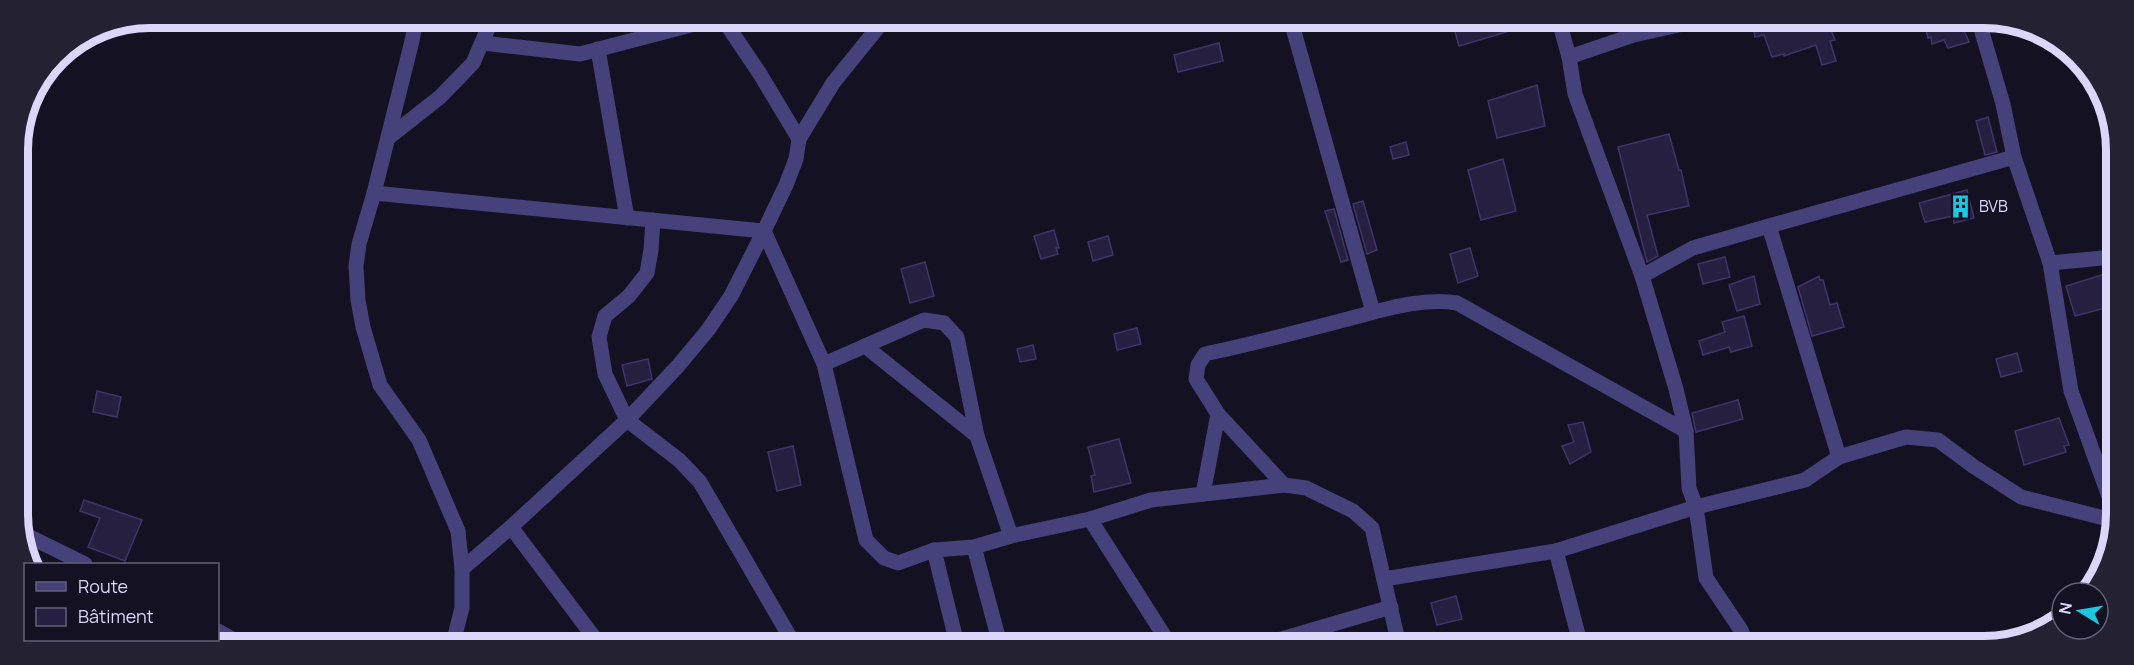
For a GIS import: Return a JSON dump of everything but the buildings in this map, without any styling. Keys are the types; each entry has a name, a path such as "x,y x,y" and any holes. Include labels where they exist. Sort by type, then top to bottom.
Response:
{"street":[{"path":"414,28 388,138 359,244 356,266 363,327 380,385 419,440 458,531 462,569 462,608 455,636"},
{"path":"388,138 448,89 473,63 488,28"},
{"path":"482,43 572,54 679,28"},
{"path":"729,28 799,139"},
{"path":"462,569 627,420 708,330 731,296 786,185 796,159 799,139 832,83 877,28"},
{"path":"1293,28 1373,312"},
{"path":"1561,28 1569,57 1575,94 1642,276 1666,352 1686,430 1689,488 1696,507 1706,578 1743,636"},
{"path":"1569,57 1634,35 1665,28"},
{"path":"1981,28 2003,104 2014,157 2050,263 2072,391 2106,488"},
{"path":"598,49 627,218"},
{"path":"1642,276 1693,248 2014,157"},
{"path":"374,193 764,231"},
{"path":"653,220 651,250 646,273 629,296 605,316 598,337 605,374 627,420 679,460 700,482 789,636"},
{"path":"1769,226 1839,457"},
{"path":"764,231 824,364 866,540 884,558 898,563 934,550 974,547 1011,536 1090,519 1151,500 1284,485 1306,488 1353,511 1372,528 1397,636"},
{"path":"2050,263 2106,258"},
{"path":"1284,485 1218,414 1196,379 1198,365 1205,354 1373,312 1440,300 1457,303 1686,430"},
{"path":"824,364 924,320 944,323 957,338 977,436 1011,536"},
{"path":"865,346 977,436"},
{"path":"1203,494 1218,414"},
{"path":"1384,579 1556,551 1696,507 1805,480 1839,457 1906,437 1938,440 2020,497 2106,518"},
{"path":"1090,519 1164,636"},
{"path":"511,527 593,636"},
{"path":"31,537 83,563"},
{"path":"974,547 998,636"},
{"path":"934,550 955,636"},
{"path":"1556,551 1578,636"},
{"path":"1292,636 1391,607"}],"place":[{"name":"BVB","path":"1961,206"}]}
